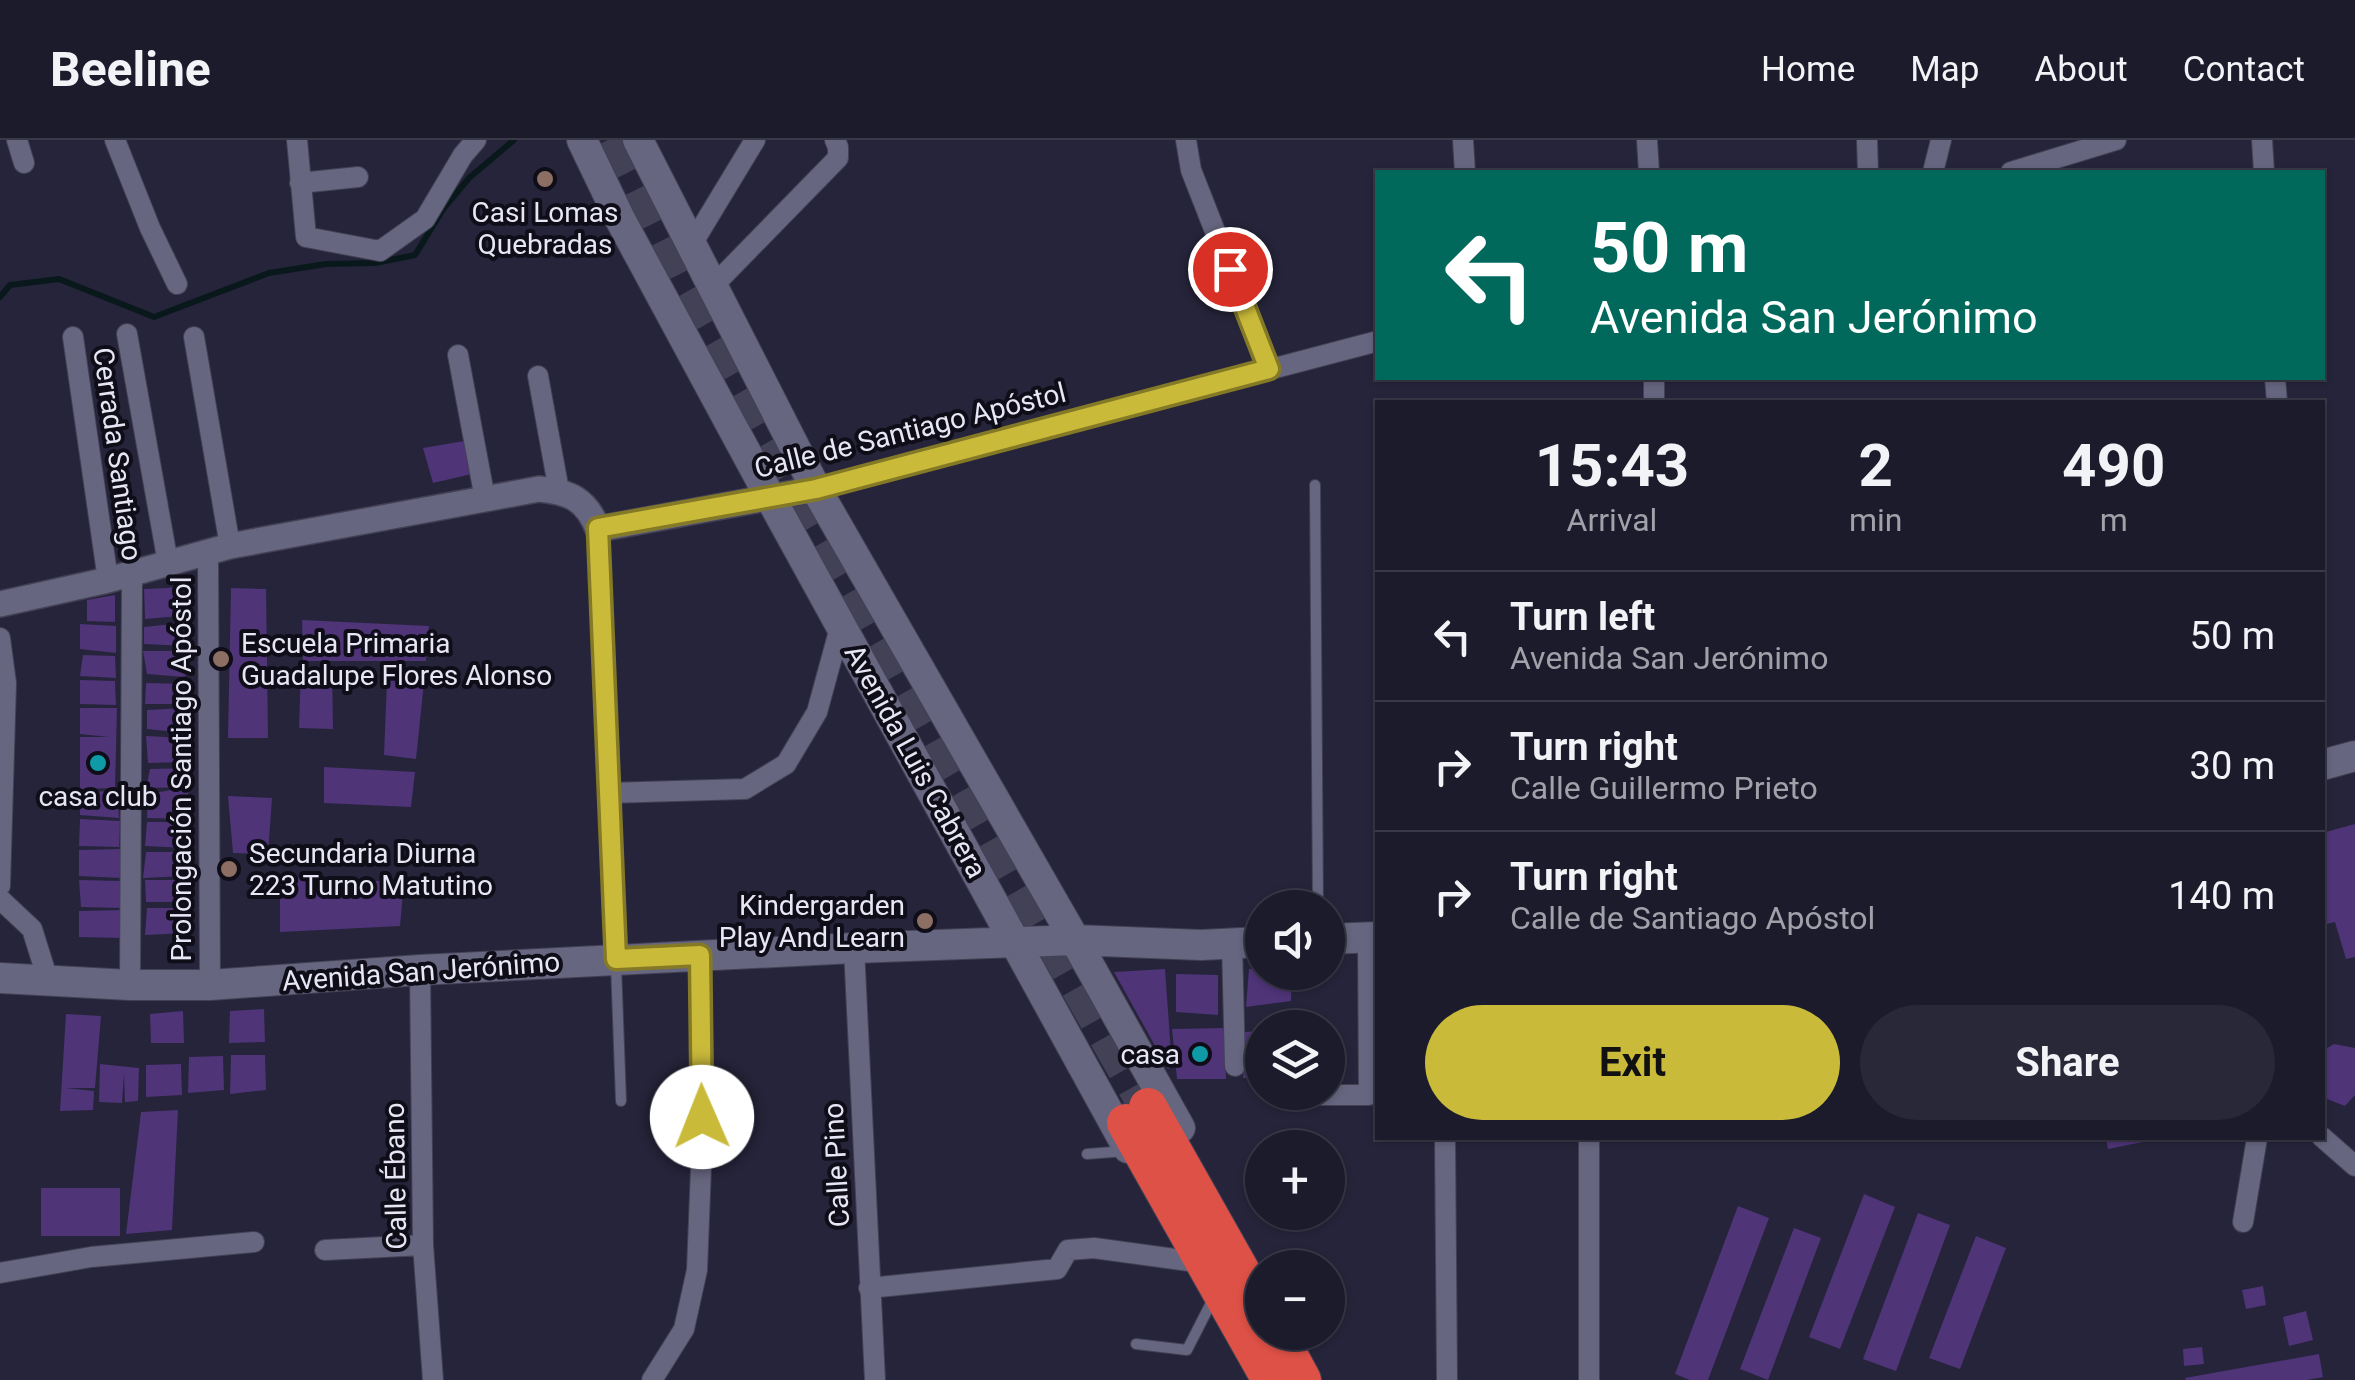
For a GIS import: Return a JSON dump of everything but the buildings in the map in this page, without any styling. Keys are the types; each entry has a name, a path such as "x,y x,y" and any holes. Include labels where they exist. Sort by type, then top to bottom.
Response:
{"highway":[{"path":"1135,1127 1245,1286"},
{"path":"1135,1127 1271,1380"},
{"path":"1286,1350 1302,1380"}],"main road":[{"name":"Avenida Luis Cabrera","path":"582,140 620,219 770,497 1079,1059 1135,1127 1190,1261 1255,1380"},
{"name":"Avenida Luis Cabrera","path":"638,140 816,489 1248,1250"},
{"path":"2325,764 2355,756"},
{"path":"993,901 1021,899 1042,882"},
{"path":"1345,939 1373,937"},
{"name":"Avenida San Jerónimo","path":"0,978 210,985 854,948 1075,940 1245,943"},
{"path":"1079,1059 1100,1041 1127,1033"},
{"path":"1305,1350 1322,1380"}],"street":[{"path":"18,140 24,163"},
{"path":"115,140 177,284"},
{"path":"297,140 306,237 380,251 424,218 476,140"},
{"path":"692,244 755,140"},
{"path":"713,286 838,158 836,140"},
{"path":"1186,140 1191,170 1269,369"},
{"path":"1463,140 1465,170"},
{"path":"1647,140 1649,170"},
{"path":"1866,140 1868,170"},
{"path":"1933,170 1940,140"},
{"path":"2018,170 2116,140"},
{"path":"2262,140 2264,170"},
{"path":"300,183 358,176"},
{"path":"127,334 168,563"},
{"name":"Cerrada Santiago","path":"72,336 120,577 130,985"},
{"name":"Prolongación Santiago Apóstol","path":"194,337 219,549 210,985"},
{"name":"Calle de Santiago Apóstol","path":"598,528 816,489 1375,342"},
{"path":"458,354 485,499"},
{"path":"538,376 559,491"},
{"path":"0,604 120,577 219,549 539,488 577,498 591,512 598,528 616,959"},
{"path":"608,793 745,789 786,764 818,712 842,624"},
{"path":"0,638 0,886"},
{"path":"0,899 32,929 48,980"},
{"path":"1345,1096 1369,1096 1373,937"},
{"path":"1232,944 1235,1066"},
{"name":"Calle Pino","path":"854,948 875,1380"},
{"path":"652,1380 684,1329 698,1270 702,1117 700,955"},
{"name":"Calle Ébano","path":"420,970 423,1245 432,1380"},
{"path":"1445,1140 1447,1380"},
{"path":"1589,1140 1590,1380"},
{"path":"2243,1222 2256,1140"},
{"path":"2325,1140 2355,1166"},
{"path":"0,1274 91,1257 254,1242"},
{"path":"325,1250 423,1245"},
{"path":"869,1288 1056,1269 1068,1250 1094,1248 1190,1261"}],"lane":[{"path":"1315,485 1318,890"},
{"path":"616,959 621,1101"},
{"path":"1087,1154 1135,1127"},
{"path":"1136,1344 1187,1350 1212,1301"}],"waterway":[{"path":"0,297 10,285 59,279 154,317 269,273 326,264 375,263 415,255 444,208 469,178 514,140"}],"tunnel":[{"path":"608,140 683,290 1148,1107"}],"place":[{"name":"Casi Lomas Quebradas","path":"545,179"},
{"name":"Escuela Primaria Guadalupe Flores Alonso","path":"221,659"},
{"name":"casa club","path":"98,763"},
{"name":"Secundaria Diurna 223 Turno Matutino","path":"229,869"},
{"name":"Kindergarden Play And Learn","path":"925,921"},
{"name":"casa","path":"1200,1054"}],"route":[{"path":"702,1117 700,955 616,959 598,528 816,489 1269,369 1230,269"}]}
